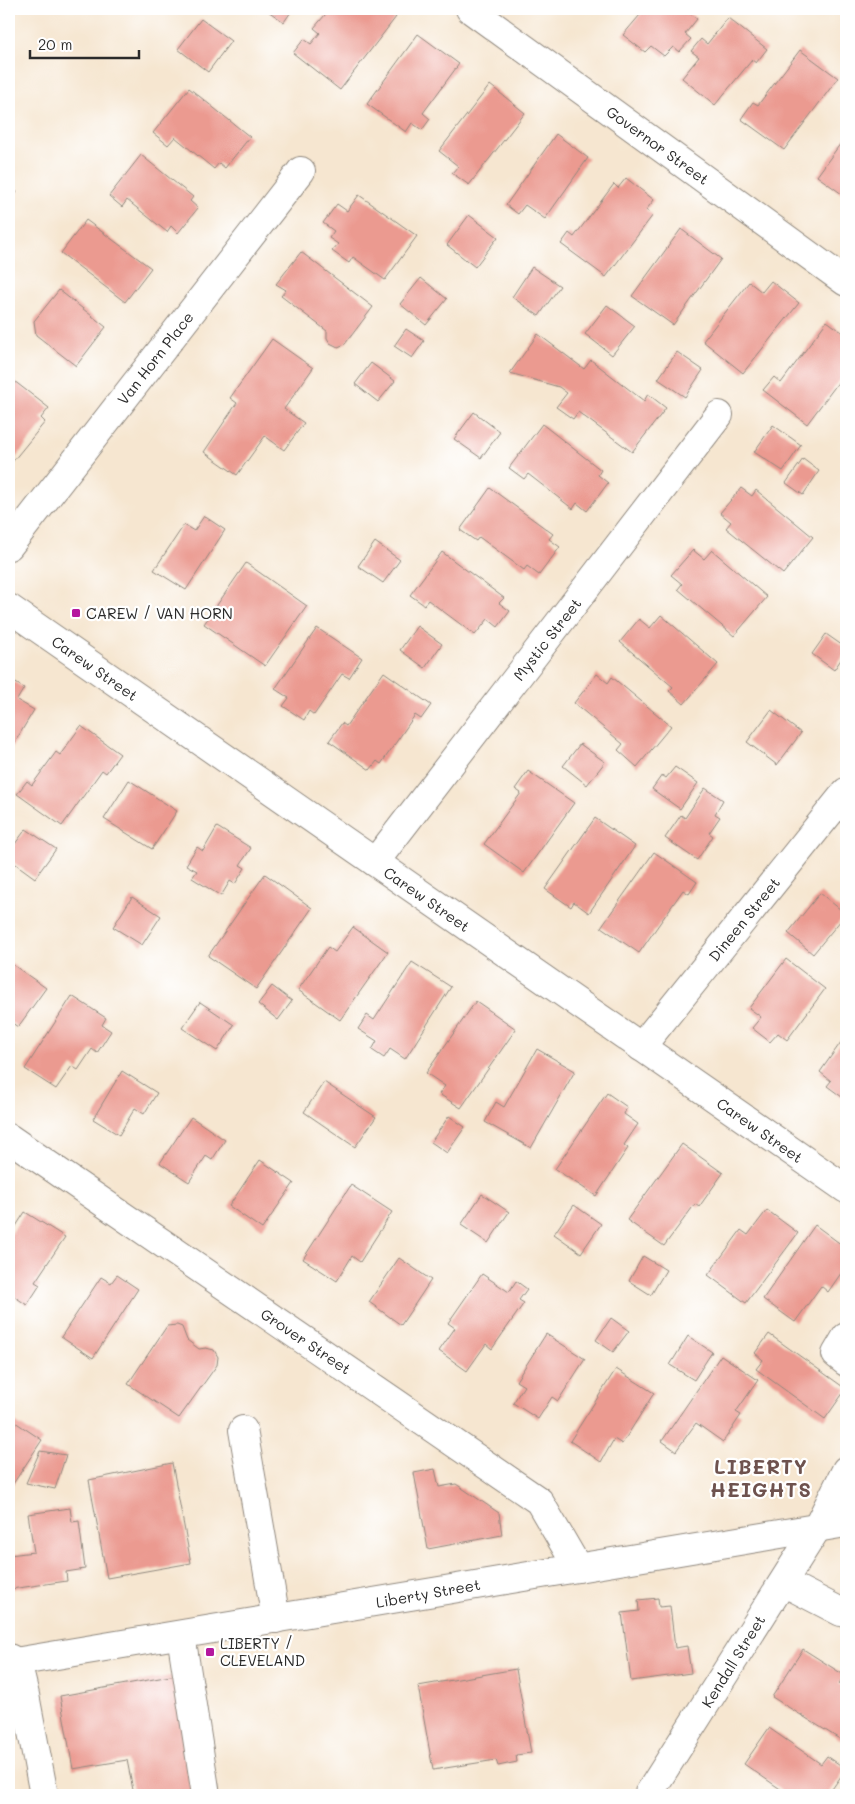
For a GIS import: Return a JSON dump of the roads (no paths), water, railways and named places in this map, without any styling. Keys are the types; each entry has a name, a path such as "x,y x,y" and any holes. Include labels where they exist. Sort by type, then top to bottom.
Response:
{"street":[{"name":"Governor Street","path":"470,9 846,282"},
{"name":"Van Horn Place","path":"9,546 301,171"},
{"name":"Mystic Street","path":"375,862 719,415"},
{"name":"Carew Street","path":"9,608 846,1190"},
{"name":"Dineen Street","path":"642,1047 846,792"},
{"name":"Grover Street","path":"9,1138 539,1500 578,1568"},
{"path":"846,1337 836,1354 846,1362"},
{"path":"243,1430 276,1619"},
{"name":"Kendall Street","path":"648,1795 817,1528 846,1470"},
{"name":"Liberty Street","path":"11,1661 181,1635 846,1523"},
{"path":"783,1582 841,1612 846,1612"},
{"path":"181,1635 206,1795"},
{"path":"11,1661 25,1695 44,1795"}],"place":[{"name":"CAREW / VAN HORN","path":"76,613"},
{"name":"LIBERTY / CLEVELAND","path":"210,1652"}],"district":[{"name":"LIBERTY HEIGHTS","path":"761,1478"}]}
